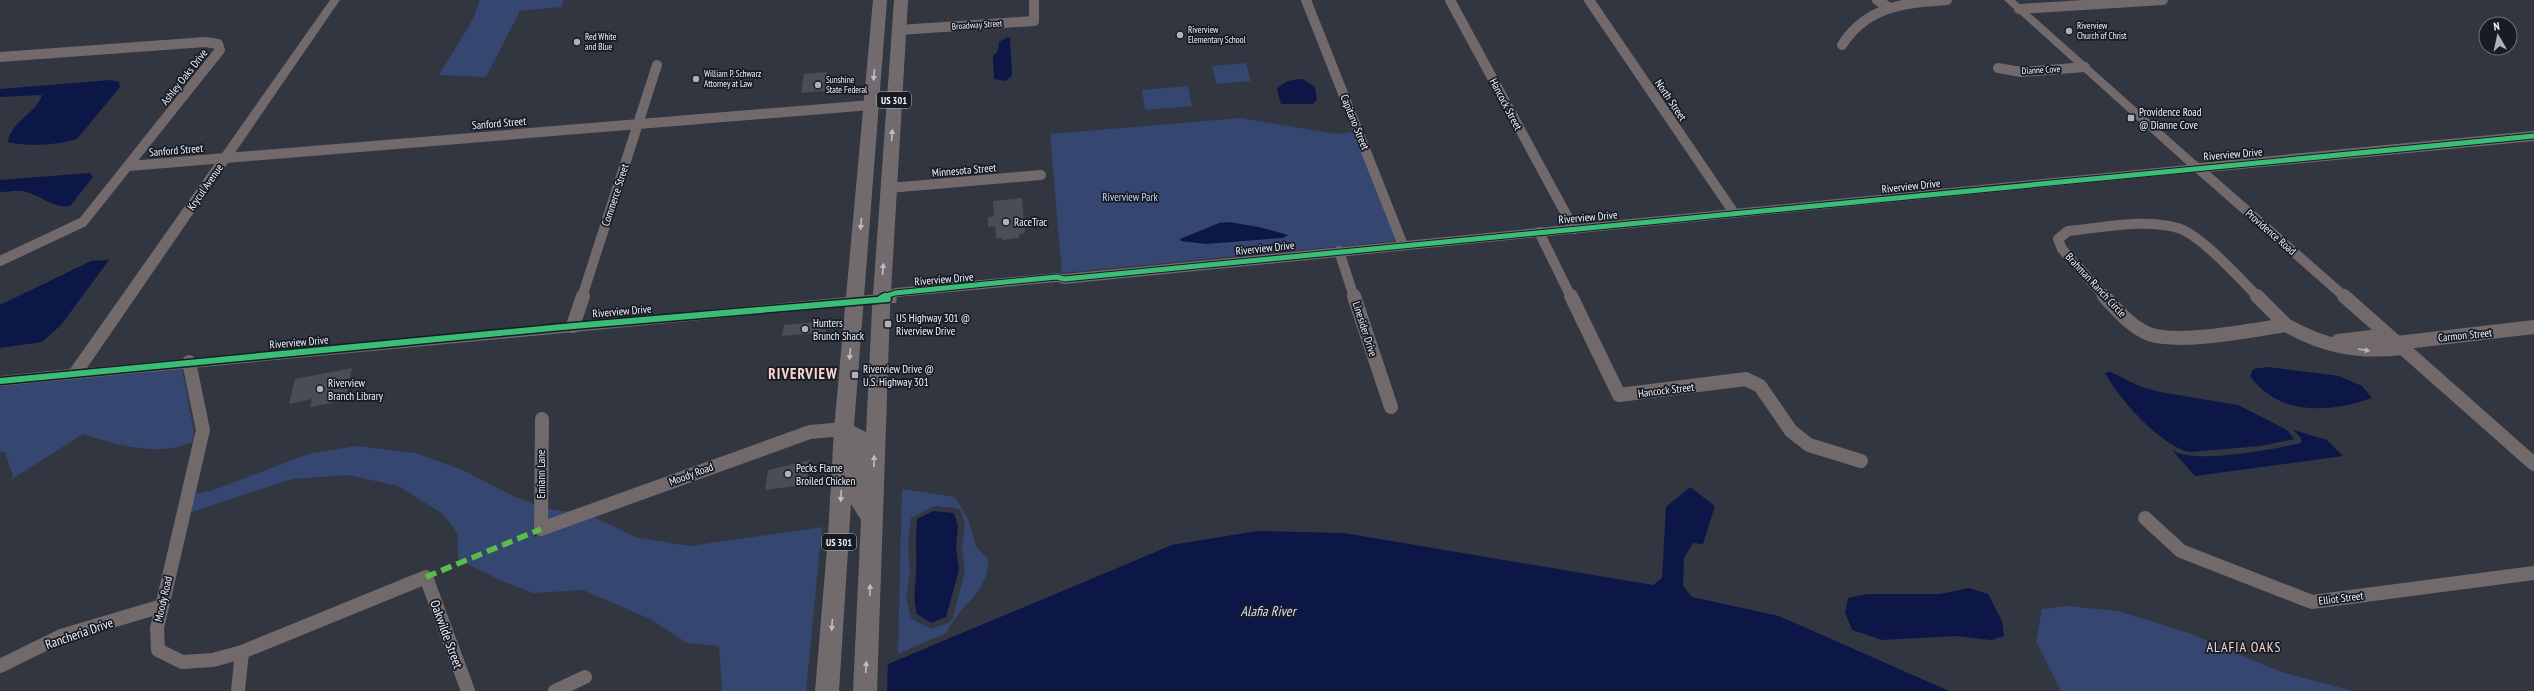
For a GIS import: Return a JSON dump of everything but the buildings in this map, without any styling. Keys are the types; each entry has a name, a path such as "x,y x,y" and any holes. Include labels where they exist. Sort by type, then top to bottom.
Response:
{"main road":[{"name":"US 301","path":"827,691 844,429 880,0"},
{"name":"US 301","path":"865,691 882,298 901,0"},
{"path":"878,22 888,35 884,95 887,98 894,100"},
{"path":"871,105 879,109 882,114 880,162 889,183"},
{"path":"844,429 861,439 858,497 872,519"}],"street":[{"name":"Krycul Avenue","path":"75,374 334,0"},
{"name":"Broadway Street","path":"899,30 1034,21 1034,0"},
{"name":"Capitano Street","path":"1306,0 1403,245"},
{"name":"Hancock Street","path":"1450,0 1574,229"},
{"name":"North Street","path":"1589,0 1734,213"},
{"path":"1877,0 1890,8"},
{"path":"1842,45 1848,33 1868,15 1890,8 1947,0"},
{"name":"Providence Road","path":"2009,0 2534,464"},
{"path":"2019,9 2164,0"},
{"name":"Ashley Oaks Drive","path":"0,57 205,42 218,44 220,50 84,222 0,261"},
{"name":"Commerce Street","path":"573,326 658,65"},
{"name":"Dianne Cove","path":"1998,68 2022,72 2085,67"},
{"name":"Sanford Street","path":"129,166 871,105"},
{"name":"Riverview Drive","path":"0,381 882,298 894,300 1025,287 1057,283 1064,279 1339,251 2534,136"},
{"name":"Minnesota Street","path":"889,183 1041,176"},
{"name":"Brahman Ranch Circle","path":"2286,325 2172,338 2148,334 2131,322 2062,249 2058,239 2068,231 2151,223 2179,228 2210,249 2286,325 2299,334 2368,351 2396,342"},
{"name":"Hancock Street","path":"1539,232 1620,395 1746,379 1760,386 1791,431 1809,445 1861,461"},
{"name":"Linesider Drive","path":"1339,251 1391,407"},
{"name":"Carmon Street","path":"2396,342 2534,327"},
{"name":"Brahman Ranch Circle","path":"2327,342 2396,342"},
{"name":"Moody Road","path":"190,362 202,430 157,628 158,650 182,662 213,660 242,652 426,577"},
{"name":"Emiann Lane","path":"541,529 542,419"},
{"name":"Moody Road","path":"541,529 802,435 844,429"},
{"name":"Elliot Street","path":"2145,518 2180,551 2312,602 2534,573"},
{"name":"Oakwilde Street","path":"426,577 468,691"},
{"name":"Rancheria Drive","path":"0,666 60,636 162,606"},
{"path":"238,691 242,652"},
{"path":"555,691 585,677"}],"green space":[{"path":"480,0 564,0 561,7 518,11 519,13 486,77 439,75 473,19"},
{"path":"1246,63 1251,81 1217,84 1212,66"},
{"path":"1188,86 1192,106 1145,110 1142,90"},
{"name":"Riverview Park","path":"1240,118 1337,134 1356,132 1396,241 1062,273 1050,134"},
{"path":"182,367 194,432 192,442 166,449 138,448 109,442 83,434 9,481 13,476 5,452 0,452 0,385"},
{"path":"357,446 415,453 463,470 513,496 543,508 570,512 533,526 534,537 592,516 635,537 690,546 822,527 806,691 722,691 719,646 687,643 650,619 583,590 533,593 500,580 458,559 458,534 443,514 398,486 348,475 292,479 191,512 195,494 211,491 308,454"},
{"path":"902,489 955,497 968,519 976,546 988,559 984,581 979,590 958,614 946,633 898,654","holes":["934,506 956,508 961,511 965,525 962,548 965,571 953,618 948,623 931,629 911,618 906,597 910,572 908,543 911,518"]},
{"path":"2067,606 2118,611 2189,633 2281,672 2353,691 2061,691 2036,641 2042,609"}],"water":[{"path":"1008,37 1010,38 1012,75 1006,81 994,79 993,56 998,51 999,42"},
{"path":"1303,79 1315,87 1317,100 1313,104 1281,104 1277,89 1286,82"},
{"path":"111,80 119,82 120,87 77,139 43,145 16,144 8,142 14,128 35,107 42,95 0,97 0,89"},
{"path":"90,173 93,177 70,206 58,205 22,191 0,192 0,180"},
{"path":"1229,222 1259,227 1288,235 1283,238 1206,244 1181,241 1180,239 1219,223"},
{"path":"109,260 61,325 42,342 0,348 0,305 91,261"},
{"path":"2268,367 2339,376 2362,386 2372,398 2338,407 2305,408 2290,404 2275,398 2262,389 2250,376 2253,369"},
{"path":"2111,372 2139,386 2160,392 2238,405 2287,430 2294,439 2260,446 2189,452 2178,448 2153,431 2130,408 2111,384 2105,373"},
{"path":"2293,430 2327,440 2343,456 2195,476 2172,450 2183,454 2215,456 2273,449 2301,443 2301,438"},
{"name":"Alafia River","path":"1690,487 1715,506 1703,544 1693,543 1684,558 1683,586 1692,597 1779,616 1949,691 824,691 1172,545 1257,531 1344,533 1653,585 1662,578 1666,507"},
{"path":"933,511 954,513 958,526 956,548 959,570 946,617 931,623 917,614 914,596 916,577 917,519"},
{"path":"1969,588 1988,594 2002,621 2004,636 1991,640 1955,636 1882,640 1852,630 1845,612 1848,598 1868,594 1940,594"}],"pier":[{"path":"888,662 887,691 822,691 823,689"}],"marked path":[{"path":"426,577 541,529"}],"cycle path":[{"path":"881,298 895,293 1057,277 1064,279 2534,136"},
{"path":"0,381 573,326 888,299"}],"place":[{"name":"Riverview Church of Christ","path":"2069,31"},
{"name":"Riverview Elementary School","path":"1180,35"},
{"name":"Red White and Blue","path":"577,42"},
{"name":"William P. Schwarz Attorney at Law","path":"696,79"},
{"name":"Sunshine State Federal","path":"818,85"},
{"name":"Providence Road @ Dianne Cove","path":"2131,118"},
{"name":"RaceTrac","path":"1006,222"},
{"name":"US Highway 301 @ Riverview Drive","path":"888,324"},
{"name":"Hunters Brunch Shack","path":"805,329"},
{"name":"Riverview Drive @ U.S. Highway 301","path":"855,375"},
{"name":"Riverview Branch Library","path":"320,389"},
{"name":"Pecks Flame Broiled Chicken","path":"788,474"}],"district":[{"name":"RIVERVIEW","path":"803,374"},
{"name":"ALAFIA OAKS","path":"2244,647"}]}
